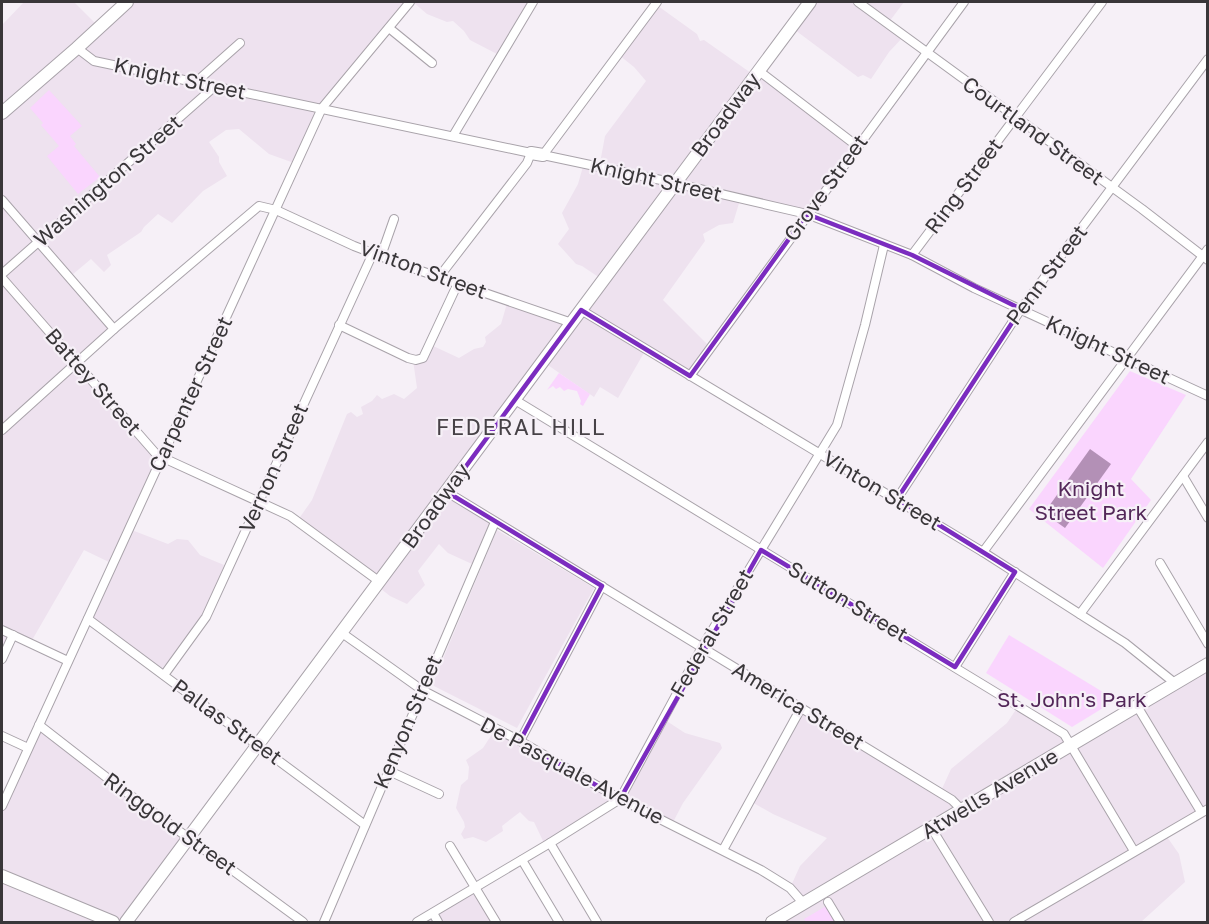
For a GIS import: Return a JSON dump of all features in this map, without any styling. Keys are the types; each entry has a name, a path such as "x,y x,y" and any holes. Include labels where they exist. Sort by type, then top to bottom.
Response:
{"main road":[{"path":"2,113 127,2"},
{"name":"Broadway","path":"126,922 810,2"},
{"name":"Atwells Avenue","path":"772,922 1137,706 1206,669"},
{"path":"2,876 113,922"}],"street":[{"name":"Carpenter Street","path":"2,806 322,108 411,2"},
{"path":"453,136 533,2"},
{"path":"439,277 527,163 537,154 657,2"},
{"name":"Courtland Street","path":"858,2 1206,255"},
{"name":"Grove Street","path":"690,376 964,2"},
{"name":"Ring Street","path":"912,255 1102,2"},
{"path":"389,28 432,63"},
{"path":"195,83 240,44"},
{"name":"Knight Street","path":"77,48 94,61 676,183 807,214 912,255 974,288 1208,396"},
{"name":"Penn Street","path":"897,499 1021,309 1208,59"},
{"path":"759,71 857,146"},
{"name":"Washington Street","path":"2,276 214,87"},
{"path":"2,200 114,329"},
{"path":"2,430 114,329 256,207 262,205 276,210"},
{"name":"Vinton Street","path":"276,210 377,254 572,323"},
{"name":"Vernon Street","path":"164,675 206,617 339,325 394,219"},
{"name":"Federal Street","path":"417,922 620,799 702,647 837,425 884,245"},
{"path":"983,552 1126,358 1206,255"},
{"name":"Battey Street","path":"2,276 157,455 299,522 380,582"},
{"path":"339,325 408,358 416,360 423,358 458,283"},
{"name":"Vinton Street","path":"581,310 1015,572 1125,643 1176,684"},
{"name":"Sutton Street","path":"515,400 1064,734 1134,851"},
{"path":"1080,614 1208,442"},
{"path":"1183,476 1208,518"},
{"name":"America Street","path":"447,492 952,800 963,811"},
{"name":"Kenyon Street","path":"324,922 387,770 495,522"},
{"path":"1160,563 1208,644"},
{"path":"955,667 1015,572"},
{"path":"520,741 602,586"},
{"name":"Pallas Street","path":"88,619 365,825"},
{"path":"2,630 68,661"},
{"name":"De Pasquale Avenue","path":"342,633 422,690 520,741 620,799 723,850 790,888 804,904"},
{"path":"2,659 13,635"},
{"path":"1014,922 1204,811 1137,706"},
{"path":"723,850 801,708"},
{"name":"Ringgold Street","path":"39,724 115,784 303,922"},
{"path":"2,736 28,748"},
{"path":"387,770 439,794"},
{"path":"932,829 989,922"},
{"path":"550,843 597,922"},
{"path":"450,846 496,922"},
{"path":"522,860 558,922"},
{"path":"828,902 840,922"},
{"path":"432,913 438,922"}],"highlighted area":[{"path":"807,214 912,255 1021,309 897,499 1015,572 955,667 761,550 620,799 520,741 602,586 447,492 581,310 690,376"}],"shaded area":[{"path":"24,2 74,2 95,23 122,2 407,2 326,100 294,163 269,154 239,129 226,130 209,142 219,157 219,162 227,176 203,191 172,223 158,214 141,232 107,255 111,265 104,272 91,259 72,275 113,326 77,358 162,456 129,529 168,544 177,539 188,540 200,555 224,565 205,618 158,673 88,621 111,563 84,550 31,642 16,637 6,646 2,643 2,25"},
{"path":"413,2 529,2 497,54 470,40 453,21 447,22 427,14"},
{"path":"808,2 904,2 889,22 903,37 889,52 871,79 863,75 858,77 791,27"},
{"path":"658,6 697,34 700,41 704,40 751,73 757,71 856,146 806,212 740,200 733,223 719,225 703,234 705,241 663,300 708,345 688,374 645,351 618,398 600,387 594,397 542,361 447,486 492,523 474,562 472,564 448,553 439,544 418,571 425,585 407,604 390,596 376,585 376,579 298,520 312,500 347,414 351,412 357,417 363,414 361,407 377,395 382,399 394,394 404,399 417,388 413,360 431,345 459,358 474,349 483,347 486,342 485,337 501,324 508,300 512,299 571,318 600,278 576,264 558,244 569,229 562,213 578,184 584,163 600,163 605,136 646,81 619,55"},
{"path":"1090,449 1111,464 1065,528 1044,513"},
{"path":"497,530 594,588 517,728 432,685"},
{"path":"1207,662 1207,807 1165,834 1179,854 1185,882 1141,922 765,922 803,900 790,888 800,866 827,838 750,801 802,709 941,791 951,769 1007,723 1019,705 1070,740"},
{"path":"662,718 685,733 720,743 722,748 683,803 672,824 620,799"},
{"path":"35,726 186,837 124,922 2,922 2,801"},
{"path":"494,731 615,799 544,843 534,822 529,821 520,812 502,826 503,831 486,842 473,837 464,839 461,834 465,827 464,822 456,808 461,785 468,779 469,767 466,760 483,748"},
{"path":"472,888 495,922 413,922 424,916"}],"green space":[{"path":"49,90 82,126 70,136 76,144 74,146 100,177 78,194 47,156 59,146 30,108"},
{"name":"Knight Street Park","path":"1130,371 1186,395 1131,479 1151,500 1103,568 1029,509"},
{"path":"559,373 590,394 583,406 580,404 577,391 568,389 564,391 560,387 556,389 553,386 547,390"},
{"name":"St. John's Park","path":"1009,635 1116,700 1072,727 986,673"},
{"path":"828,905 839,922 806,922 804,919"}],"district":[{"name":"FEDERAL HILL","path":"521,427"}]}
